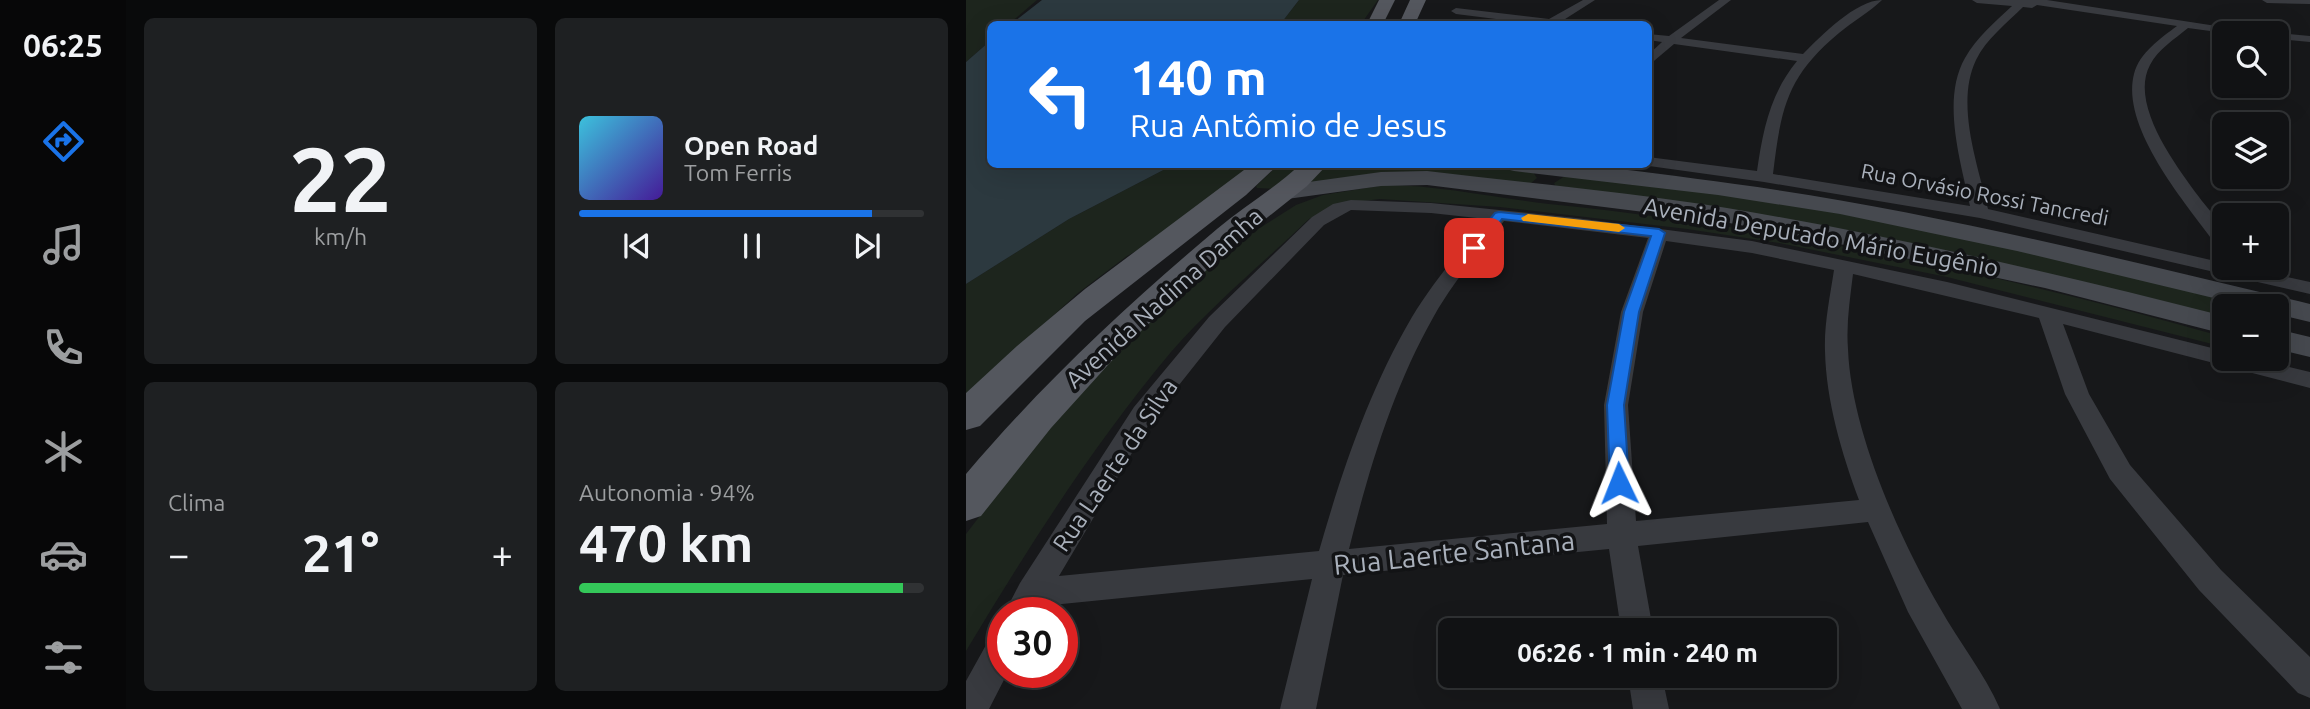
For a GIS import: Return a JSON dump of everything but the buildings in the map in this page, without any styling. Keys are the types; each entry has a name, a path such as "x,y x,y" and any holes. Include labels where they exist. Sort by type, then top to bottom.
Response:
{"main road":[{"path":"1376,21 1387,0"},
{"path":"1408,21 1418,0"},
{"name":"Avenida Nadima Damha","path":"966,416 1049,337 1111,284 1262,168"},
{"name":"Avenida Nadima Damha","path":"966,504 1040,415 1106,345 1177,280 1267,204 1287,192 1312,168"},
{"path":"1242,186 1243,193 1255,197 1272,197 1287,192"}],"street":[{"path":"1452,21 1465,0"},
{"path":"1559,21 1590,0"},
{"path":"1652,58 1671,40 1726,0"},
{"path":"1764,177 1778,103 1805,58 1845,21 1877,0"},
{"path":"1977,0 2025,1 2212,29"},
{"path":"2267,0 2310,1"},
{"path":"1980,213 1964,128 1963,81 1970,60 2025,1"},
{"path":"1456,11 1532,21"},
{"path":"2184,26 2148,59 2141,72 2137,99 2152,139 2212,225"},
{"path":"2289,37 2310,39"},
{"path":"1652,38 1805,58"},
{"name":"Rua Orvásio Rossi Tancredi","path":"1652,163 1764,177 1980,213 2212,264"},
{"path":"1518,191 1532,187 1540,180 1542,173 1530,168"},
{"name":"Avenida Deputado Mário Eugênio","path":"1548,168 1717,188 1839,207 2051,250 2290,327"},
{"path":"1553,195 1548,188 1550,180 1570,170"},
{"name":"Avenida Deputado Mário Eugênio","path":"1287,192 1403,178 1724,215 1835,235 2034,277 2212,322"},
{"name":"Rua Laerte da Silva","path":"1030,597 1143,413 1217,322 1318,221 1339,208 1363,204 1499,215"},
{"path":"1297,709 1330,564 1354,476 1382,400 1424,316 1499,215 1659,233 1845,265 2212,356"},
{"path":"1635,618 1622,536 1616,405 1632,312 1659,233"},
{"path":"1845,265 1836,326 1837,363 1854,447 1877,510 1912,588 1982,709"},
{"name":"Rua Orvásio Rossi Tancredi","path":"2279,280 2310,288"},
{"path":"2048,313 2077,394 2120,472 2210,580 2310,681"},
{"path":"2274,371 2310,380"},
{"name":"Rua Laerte Santana","path":"1073,597 1330,564 1877,510"},
{"path":"970,709 987,677"},
{"path":"1647,688 1651,709"}],"shaded area":[{"path":"966,0 1037,0 1012,21 987,21 987,44 966,62"},
{"path":"1042,0 1299,0 1283,21 1015,21"},
{"path":"1299,0 1378,0 1363,21 1283,21"},
{"path":"987,44 987,168 1167,168 1069,219 966,284 966,62"},
{"path":"1167,168 1253,168 1168,234 1127,256 1078,293 966,395 966,284 1069,219"},
{"path":"1275,168 1302,168 1275,189 1256,186"},
{"path":"1319,168 1499,168 1533,172 1537,178 1530,184 1381,173 1304,184"},
{"path":"1565,176 1728,194 1961,235 2212,296 2212,315 1954,252 1833,228 1556,187 1554,183"},
{"path":"1385,185 1446,189 1805,240 1974,273 2141,314 2212,334 2212,344 1947,277 1779,243 1687,229 1500,207 1380,199 1339,204 1309,219 1221,300 1171,352 1115,423 1062,498 999,597 987,597 987,617 966,651 966,534 1038,440 1136,332 1179,291 1244,238 1296,205 1323,195"}],"slow traffic":[{"path":"1528,218 1619,228"}],"route":[{"path":"1474,248 1499,215 1659,233 1632,312 1616,405 1619,483"}]}
